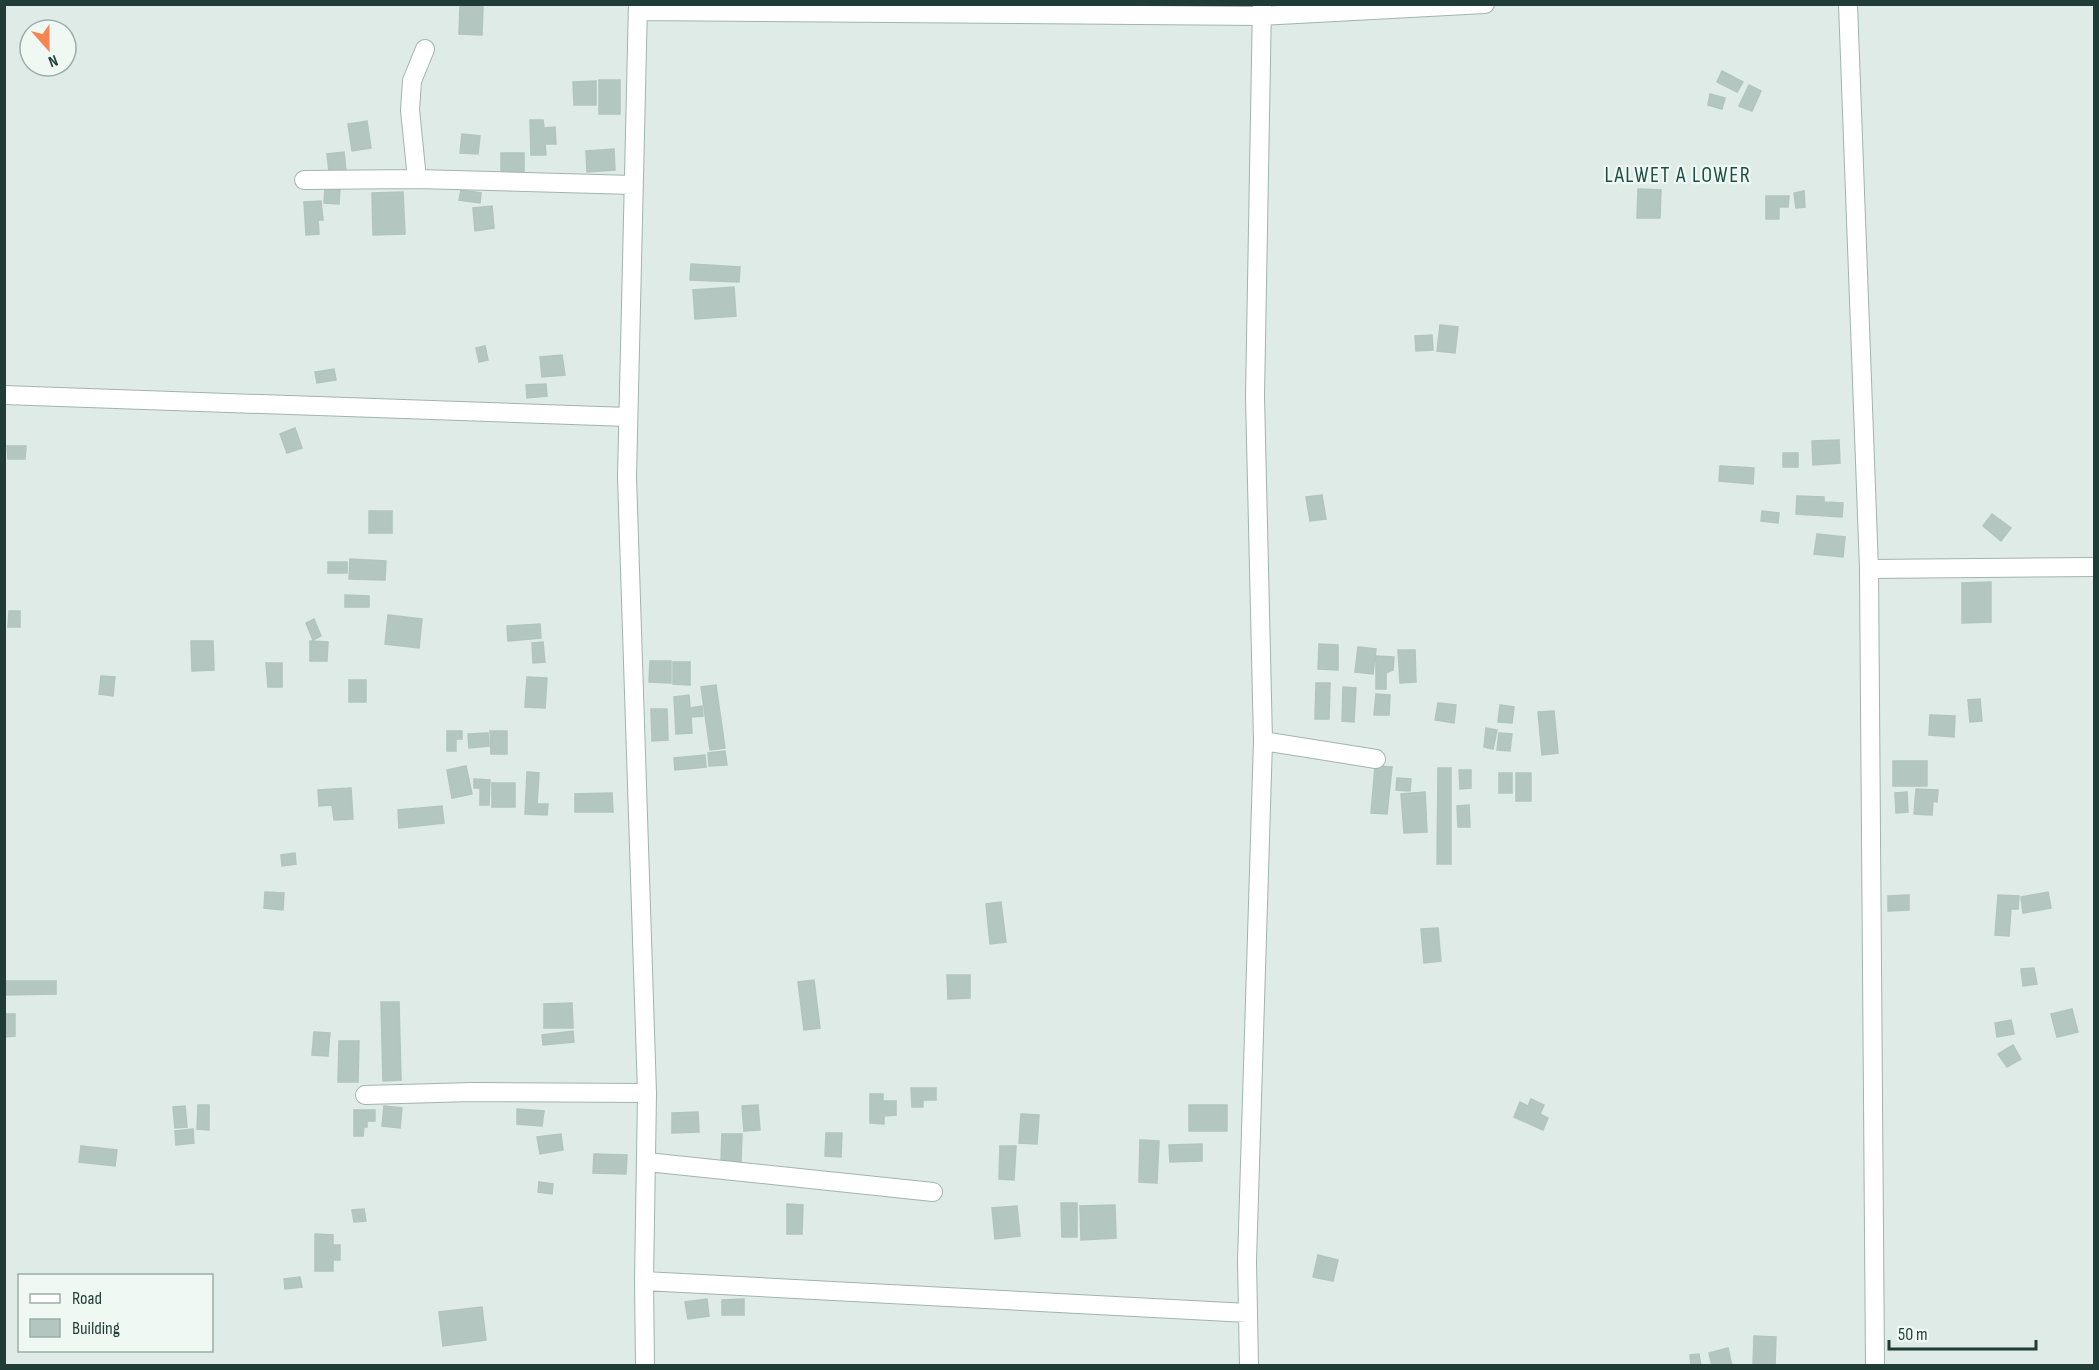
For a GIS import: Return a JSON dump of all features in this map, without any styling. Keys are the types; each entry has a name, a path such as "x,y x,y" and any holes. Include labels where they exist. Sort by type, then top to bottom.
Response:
{"street":[{"path":"645,1365 647,1093 627,477 638,8 1262,10 1485,4"},
{"path":"1848,4 1869,569 1875,1365"},
{"path":"1249,1365 1248,1238 1263,741 1255,396 1262,10"},
{"path":"417,178 410,110 412,81 424,49"},
{"path":"304,180 417,178 633,185"},
{"path":"4,395 628,417"},
{"path":"1869,569 2094,567"},
{"path":"1263,741 1376,759"},
{"path":"365,1095 473,1092 647,1093"},
{"path":"647,1162 933,1192"},
{"path":"644,1281 1248,1313"}],"building":[{"path":"460,6 483,7 482,35 459,34"},
{"path":"1722,71 1743,82 1737,92 1717,82"},
{"path":"599,80 620,80 620,114 599,114"},
{"path":"596,81 596,105 574,105 573,82"},
{"path":"1749,85 1761,91 1752,111 1739,106"},
{"path":"1710,94 1725,98 1722,109 1708,105"},
{"path":"530,120 543,120 544,128 555,127 556,144 545,144 546,155 531,155"},
{"path":"367,121 371,148 352,151 348,124"},
{"path":"462,134 480,136 478,154 460,153"},
{"path":"614,149 615,170 587,172 586,151"},
{"path":"344,152 346,171 329,172 327,154"},
{"path":"501,153 524,153 524,171 501,172"},
{"path":"325,187 340,188 339,204 324,203"},
{"path":"1638,189 1661,190 1660,218 1637,218"},
{"path":"461,190 481,193 480,203 459,200"},
{"path":"1804,191 1805,207 1796,208 1794,193"},
{"path":"403,192 405,234 373,235 372,193"},
{"path":"1766,196 1789,196 1788,207 1779,207 1779,219 1766,219"},
{"path":"321,201 323,220 318,220 319,234 306,235 304,202"},
{"path":"492,206 494,228 475,231 473,208"},
{"path":"691,264 740,267 739,282 690,280"},
{"path":"734,287 736,316 695,319 693,290"},
{"path":"1440,325 1458,327 1455,353 1437,351"},
{"path":"1432,335 1433,350 1416,351 1415,336"},
{"path":"485,346 488,360 479,362 476,348"},
{"path":"562,355 565,375 542,377 540,357"},
{"path":"334,369 336,380 317,383 315,372"},
{"path":"546,384 547,396 527,398 526,385"},
{"path":"295,428 302,448 287,453 280,434"},
{"path":"1839,440 1840,463 1813,465 1812,441"},
{"path":"7,446 26,446 25,459 8,459"},
{"path":"1783,453 1798,453 1798,467 1783,467"},
{"path":"1720,466 1754,468 1753,484 1719,481"},
{"path":"1322,495 1326,519 1310,521 1306,497"},
{"path":"1797,496 1824,497 1824,502 1843,503 1842,517 1796,514"},
{"path":"369,511 392,511 392,533 369,533"},
{"path":"1762,511 1779,513 1778,523 1761,521"},
{"path":"1992,514 2011,528 2001,541 1983,526"},
{"path":"1817,534 1845,537 1843,557 1814,554"},
{"path":"350,559 386,561 385,580 349,579"},
{"path":"328,562 347,562 347,573 328,573"},
{"path":"1991,582 1991,622 1962,623 1962,583"},
{"path":"345,595 369,596 369,607 345,607"},
{"path":"9,611 20,611 20,627 8,627"},
{"path":"388,615 422,619 419,648 385,644"},
{"path":"314,619 321,636 313,640 306,623"},
{"path":"540,624 541,638 508,641 507,626"},
{"path":"191,641 213,641 214,670 192,671"},
{"path":"310,641 328,642 327,661 310,661"},
{"path":"543,642 545,662 533,663 532,643"},
{"path":"1319,644 1338,645 1338,670 1318,669"},
{"path":"1358,647 1376,649 1373,674 1355,672"},
{"path":"1398,650 1415,650 1416,682 1400,683"},
{"path":"1376,656 1394,657 1393,670 1386,673 1386,689 1376,689"},
{"path":"650,661 671,661 671,683 649,682"},
{"path":"673,662 690,662 690,685 673,684"},
{"path":"266,663 282,663 282,687 268,687"},
{"path":"101,676 115,677 113,696 99,694"},
{"path":"527,677 547,678 545,708 525,707"},
{"path":"349,680 366,680 366,702 349,702"},
{"path":"1316,683 1330,683 1329,719 1315,719"},
{"path":"716,685 725,748 710,750 701,687"},
{"path":"1343,687 1356,688 1354,722 1342,721"},
{"path":"1376,694 1390,695 1389,715 1374,715"},
{"path":"689,695 690,708 702,706 703,716 691,717 692,733 676,734 674,697"},
{"path":"1980,699 1982,721 1970,722 1968,700"},
{"path":"1438,703 1456,705 1454,723 1435,720"},
{"path":"1500,705 1514,707 1512,723 1498,722"},
{"path":"651,709 667,709 668,740 652,741"},
{"path":"1554,711 1558,753 1542,755 1538,712"},
{"path":"1930,715 1955,716 1954,737 1929,735"},
{"path":"1486,728 1497,730 1493,749 1484,747"},
{"path":"447,731 462,731 462,739 456,739 456,751 447,751"},
{"path":"490,731 507,731 507,754 491,754"},
{"path":"488,733 489,746 469,748 468,734"},
{"path":"1499,733 1512,734 1510,751 1497,750"},
{"path":"725,751 727,765 709,766 708,753"},
{"path":"705,755 706,767 675,770 674,758"},
{"path":"1893,761 1927,761 1927,786 1893,786"},
{"path":"466,766 472,794 452,798 447,770"},
{"path":"1375,766 1392,767 1387,814 1371,813"},
{"path":"1438,768 1451,768 1451,864 1437,864"},
{"path":"1459,770 1471,770 1471,788 1460,789"},
{"path":"527,772 539,773 537,804 548,804 547,815 525,814"},
{"path":"1499,773 1512,773 1512,793 1499,793"},
{"path":"1516,773 1531,773 1531,801 1516,801"},
{"path":"1397,778 1411,779 1410,791 1396,790"},
{"path":"474,779 490,780 489,805 480,805 480,788 474,788"},
{"path":"492,783 515,783 515,807 492,807"},
{"path":"351,788 353,819 334,820 332,805 319,806 318,790"},
{"path":"1916,789 1938,790 1937,802 1933,801 1932,815 1914,814"},
{"path":"1425,792 1427,832 1404,833 1401,794"},
{"path":"1907,792 1908,812 1896,813 1895,793"},
{"path":"612,793 613,812 575,812 575,794"},
{"path":"1469,805 1470,827 1458,827 1457,806"},
{"path":"442,806 444,823 399,828 398,810"},
{"path":"295,853 296,864 282,866 281,855"},
{"path":"265,892 284,893 283,910 264,908"},
{"path":"2048,892 2051,908 2023,913 2021,897"},
{"path":"1909,895 1909,910 1888,911 1888,896"},
{"path":"1998,895 2019,896 2018,909 2011,909 2009,936 1995,935"},
{"path":"1001,902 1006,942 990,944 986,904"},
{"path":"1438,928 1441,961 1424,963 1421,929"},
{"path":"2034,968 2037,984 2023,986 2021,969"},
{"path":"947,975 970,975 970,998 948,999"},
{"path":"814,980 820,1028 804,1030 798,982"},
{"path":"4,981 56,981 56,994 4,995"},
{"path":"381,1002 399,1002 401,1080 383,1081"},
{"path":"572,1003 573,1028 544,1028 544,1004"},
{"path":"2072,1009 2078,1032 2057,1037 2051,1014"},
{"path":"4,1014 15,1014 15,1036 4,1037"},
{"path":"2011,1020 2014,1034 1997,1037 1995,1023"},
{"path":"573,1031 574,1042 543,1045 542,1035"},
{"path":"314,1032 330,1033 328,1056 312,1055"},
{"path":"339,1041 359,1041 358,1082 338,1082"},
{"path":"2013,1045 2021,1059 2007,1067 1998,1054"},
{"path":"911,1088 936,1088 936,1100 923,1100 923,1107 912,1107"},
{"path":"870,1094 883,1094 883,1101 896,1101 896,1115 884,1116 884,1124 870,1123"},
{"path":"1531,1099 1544,1105 1540,1114 1548,1118 1543,1130 1514,1117 1520,1102 1528,1106"},
{"path":"198,1105 209,1105 209,1130 197,1129"},
{"path":"758,1105 760,1130 744,1131 742,1106"},
{"path":"1189,1105 1227,1105 1227,1131 1189,1131"},
{"path":"185,1106 187,1127 175,1128 173,1107"},
{"path":"384,1106 402,1108 400,1128 382,1126"},
{"path":"517,1109 544,1111 542,1126 517,1124"},
{"path":"354,1110 375,1110 375,1121 367,1121 363,1136 354,1136"},
{"path":"698,1112 699,1132 672,1133 672,1113"},
{"path":"1021,1114 1039,1115 1037,1144 1019,1143"},
{"path":"193,1129 194,1143 176,1145 175,1131"},
{"path":"826,1133 842,1133 841,1157 825,1156"},
{"path":"561,1134 563,1150 540,1154 537,1137"},
{"path":"722,1134 742,1134 741,1162 721,1161"},
{"path":"1140,1140 1159,1141 1157,1183 1139,1182"},
{"path":"1202,1144 1202,1161 1170,1162 1169,1145"},
{"path":"81,1146 117,1150 115,1166 79,1162"},
{"path":"1000,1146 1016,1146 1014,1180 999,1179"},
{"path":"594,1154 627,1155 626,1174 593,1173"},
{"path":"539,1182 553,1184 552,1194 538,1192"},
{"path":"1061,1203 1077,1203 1077,1237 1062,1237"},
{"path":"787,1204 803,1205 802,1234 787,1234"},
{"path":"1115,1205 1116,1238 1081,1240 1080,1206"},
{"path":"1017,1206 1020,1236 995,1239 992,1208"},
{"path":"364,1209 366,1221 354,1222 352,1210"},
{"path":"315,1234 333,1235 333,1245 340,1245 340,1260 333,1260 333,1271 315,1271"},
{"path":"1318,1255 1338,1260 1333,1281 1313,1277"},
{"path":"300,1277 302,1287 285,1289 284,1279"},
{"path":"707,1299 709,1316 688,1319 685,1302"},
{"path":"744,1299 744,1315 722,1315 722,1300"},
{"path":"482,1307 486,1340 443,1346 439,1312"},
{"path":"1754,1336 1776,1337 1775,1366 1753,1366"},
{"path":"1728,1348 1732,1366 1712,1366 1709,1353"},
{"path":"1699,1354 1701,1366 1691,1366 1690,1355"}],"district":[{"name":"LALWET A LOWER","path":"1678,175"}]}
